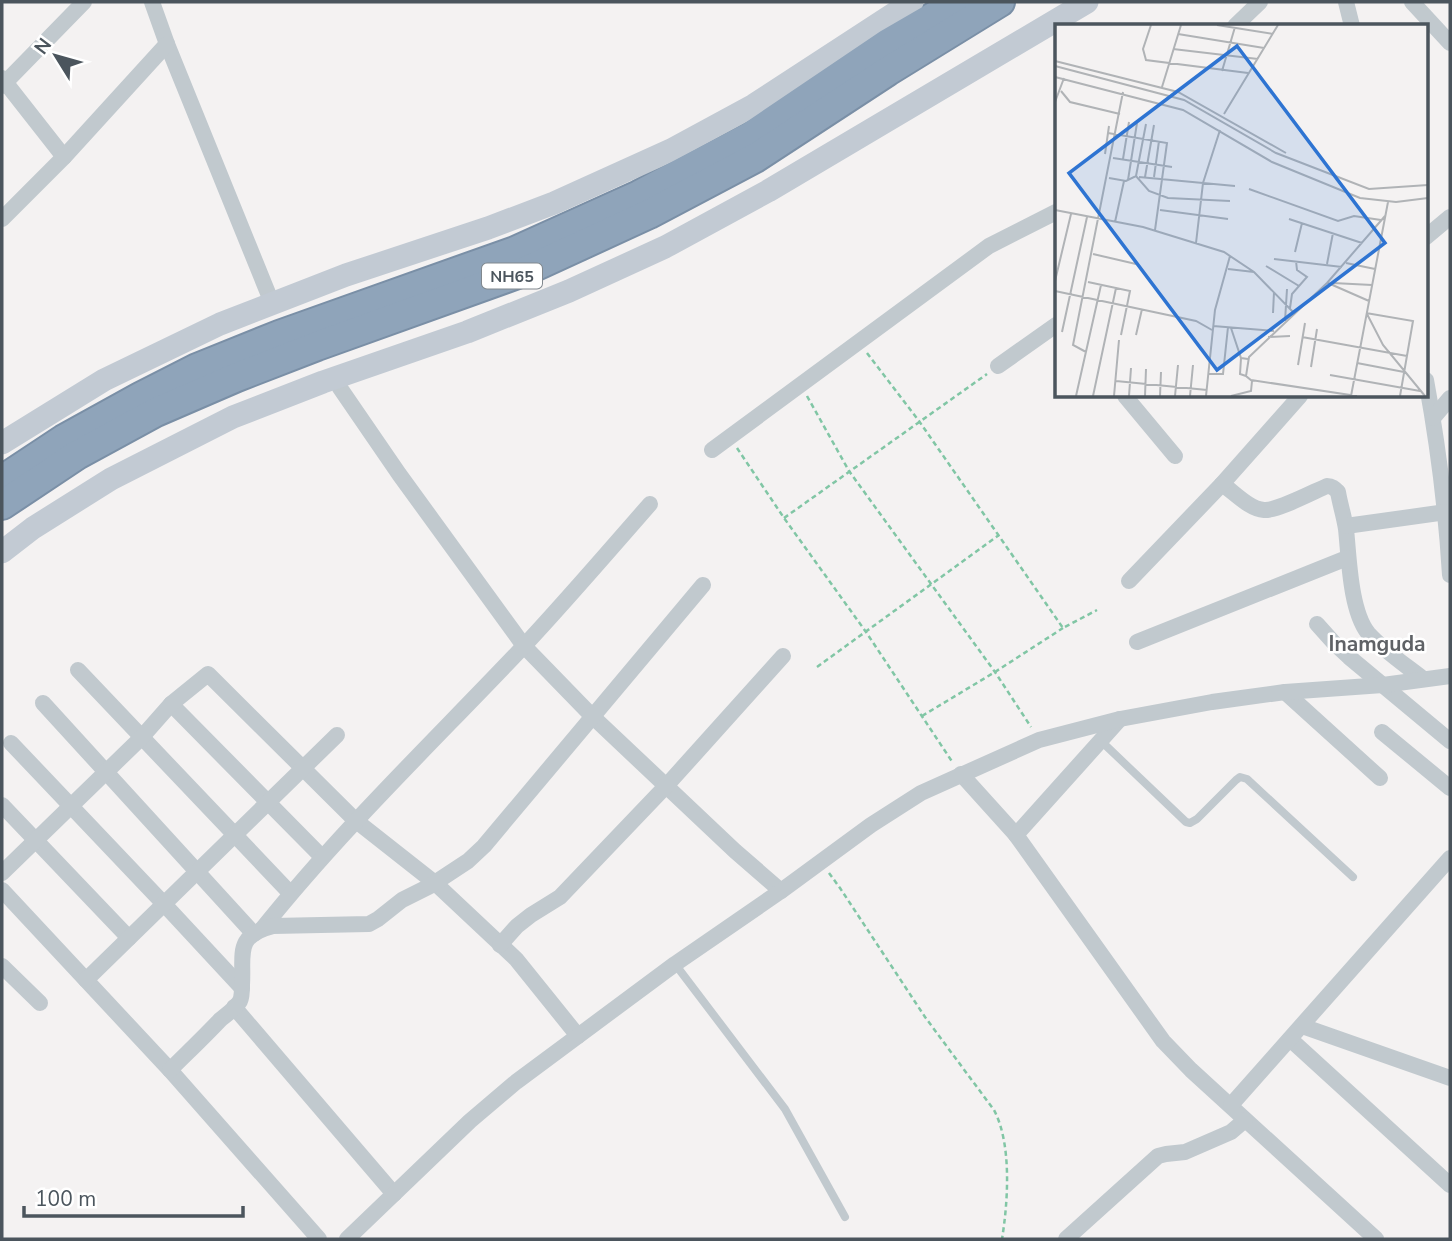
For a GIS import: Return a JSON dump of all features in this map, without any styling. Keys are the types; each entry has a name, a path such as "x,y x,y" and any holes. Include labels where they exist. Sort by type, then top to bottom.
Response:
{"highway":[{"name":"NH65","path":"2,480 64,439 197,368 279,335 515,251 639,195 749,137 888,43 959,2"},
{"name":"NH65","path":"2,505 77,455 156,412 317,346 523,272 649,214 755,158 1000,2"}],"street":[{"path":"64,156 3,82 84,2"},
{"path":"152,2 272,303"},
{"path":"2,443 104,380 220,324 346,275 554,203 671,150 754,105 912,2"},
{"path":"2,552 33,528 111,479 233,417 336,377 467,332 569,291 665,247 768,191 1087,2"},
{"path":"1237,24 1261,2"},
{"path":"1346,2 1352,24"},
{"path":"1412,2 1450,43"},
{"path":"2,219 167,44"},
{"path":"712,450 989,246 1055,213"},
{"path":"1428,235 1450,217"},
{"path":"998,366 1055,326"},
{"path":"336,377 340,388 399,474 524,646 592,716 781,891"},
{"path":"1428,391 1446,512 1450,575"},
{"path":"1126,397 1175,456"},
{"path":"1129,582 1222,484 1299,397"},
{"path":"1433,418 1450,398"},
{"path":"1222,484 1252,506 1264,510 1331,486 1338,492 1346,526 1347,558 1361,622 1375,640 1422,678"},
{"path":"170,1070 240,1001 242,950 247,940 258,931 355,820 524,646 650,504"},
{"path":"1346,526 1446,512"},
{"path":"1137,642 1347,558"},
{"path":"258,931 273,926 369,924 468,861 703,585"},
{"path":"1317,624 1334,643 1450,741"},
{"path":"500,945 517,926 560,897 667,785 783,656"},
{"path":"78,670 290,893"},
{"path":"2,873 141,738 171,704 208,674 355,820 435,883 516,959 578,1036"},
{"path":"347,1239 470,1121 516,1082 675,964 921,793 1039,740 1120,719 1285,691 1383,685 1450,676"},
{"path":"1285,691 1380,778"},
{"path":"43,703 197,872 258,931"},
{"path":"171,704 322,857"},
{"path":"1016,835 1120,719"},
{"path":"1382,732 1450,788"},
{"path":"86,980 337,735"},
{"path":"10,743 242,988"},
{"path":"961,774 1016,835 1163,1041 1191,1070 1376,1239"},
{"path":"2,805 129,938"},
{"path":"1231,1105 1450,858"},
{"path":"2,890 170,1070 319,1239"},
{"path":"2,966 40,1003"},
{"path":"233,1007 394,1194"},
{"path":"1302,1026 1450,1078"},
{"path":"1290,1039 1450,1185"},
{"path":"1066,1239 1157,1156 1185,1152 1231,1132 1245,1120"}],"lane":[{"path":"1101,741 1186,822 1198,819 1240,777 1247,779 1353,877"},
{"path":"675,964 785,1109 845,1217"}],"path":[{"path":"858,342 919,421 1063,628"},
{"path":"784,518 998,366"},
{"path":"800,384 849,471 995,672 1039,740"},
{"path":"729,437 866,632 961,774"},
{"path":"817,667 999,535"},
{"path":"922,716 1063,628 1097,610"},
{"path":"820,862 999,1120 1006,1167 1007,1205 1002,1239"}],"district":[{"name":"Inamguda","path":"1377,644"}]}
